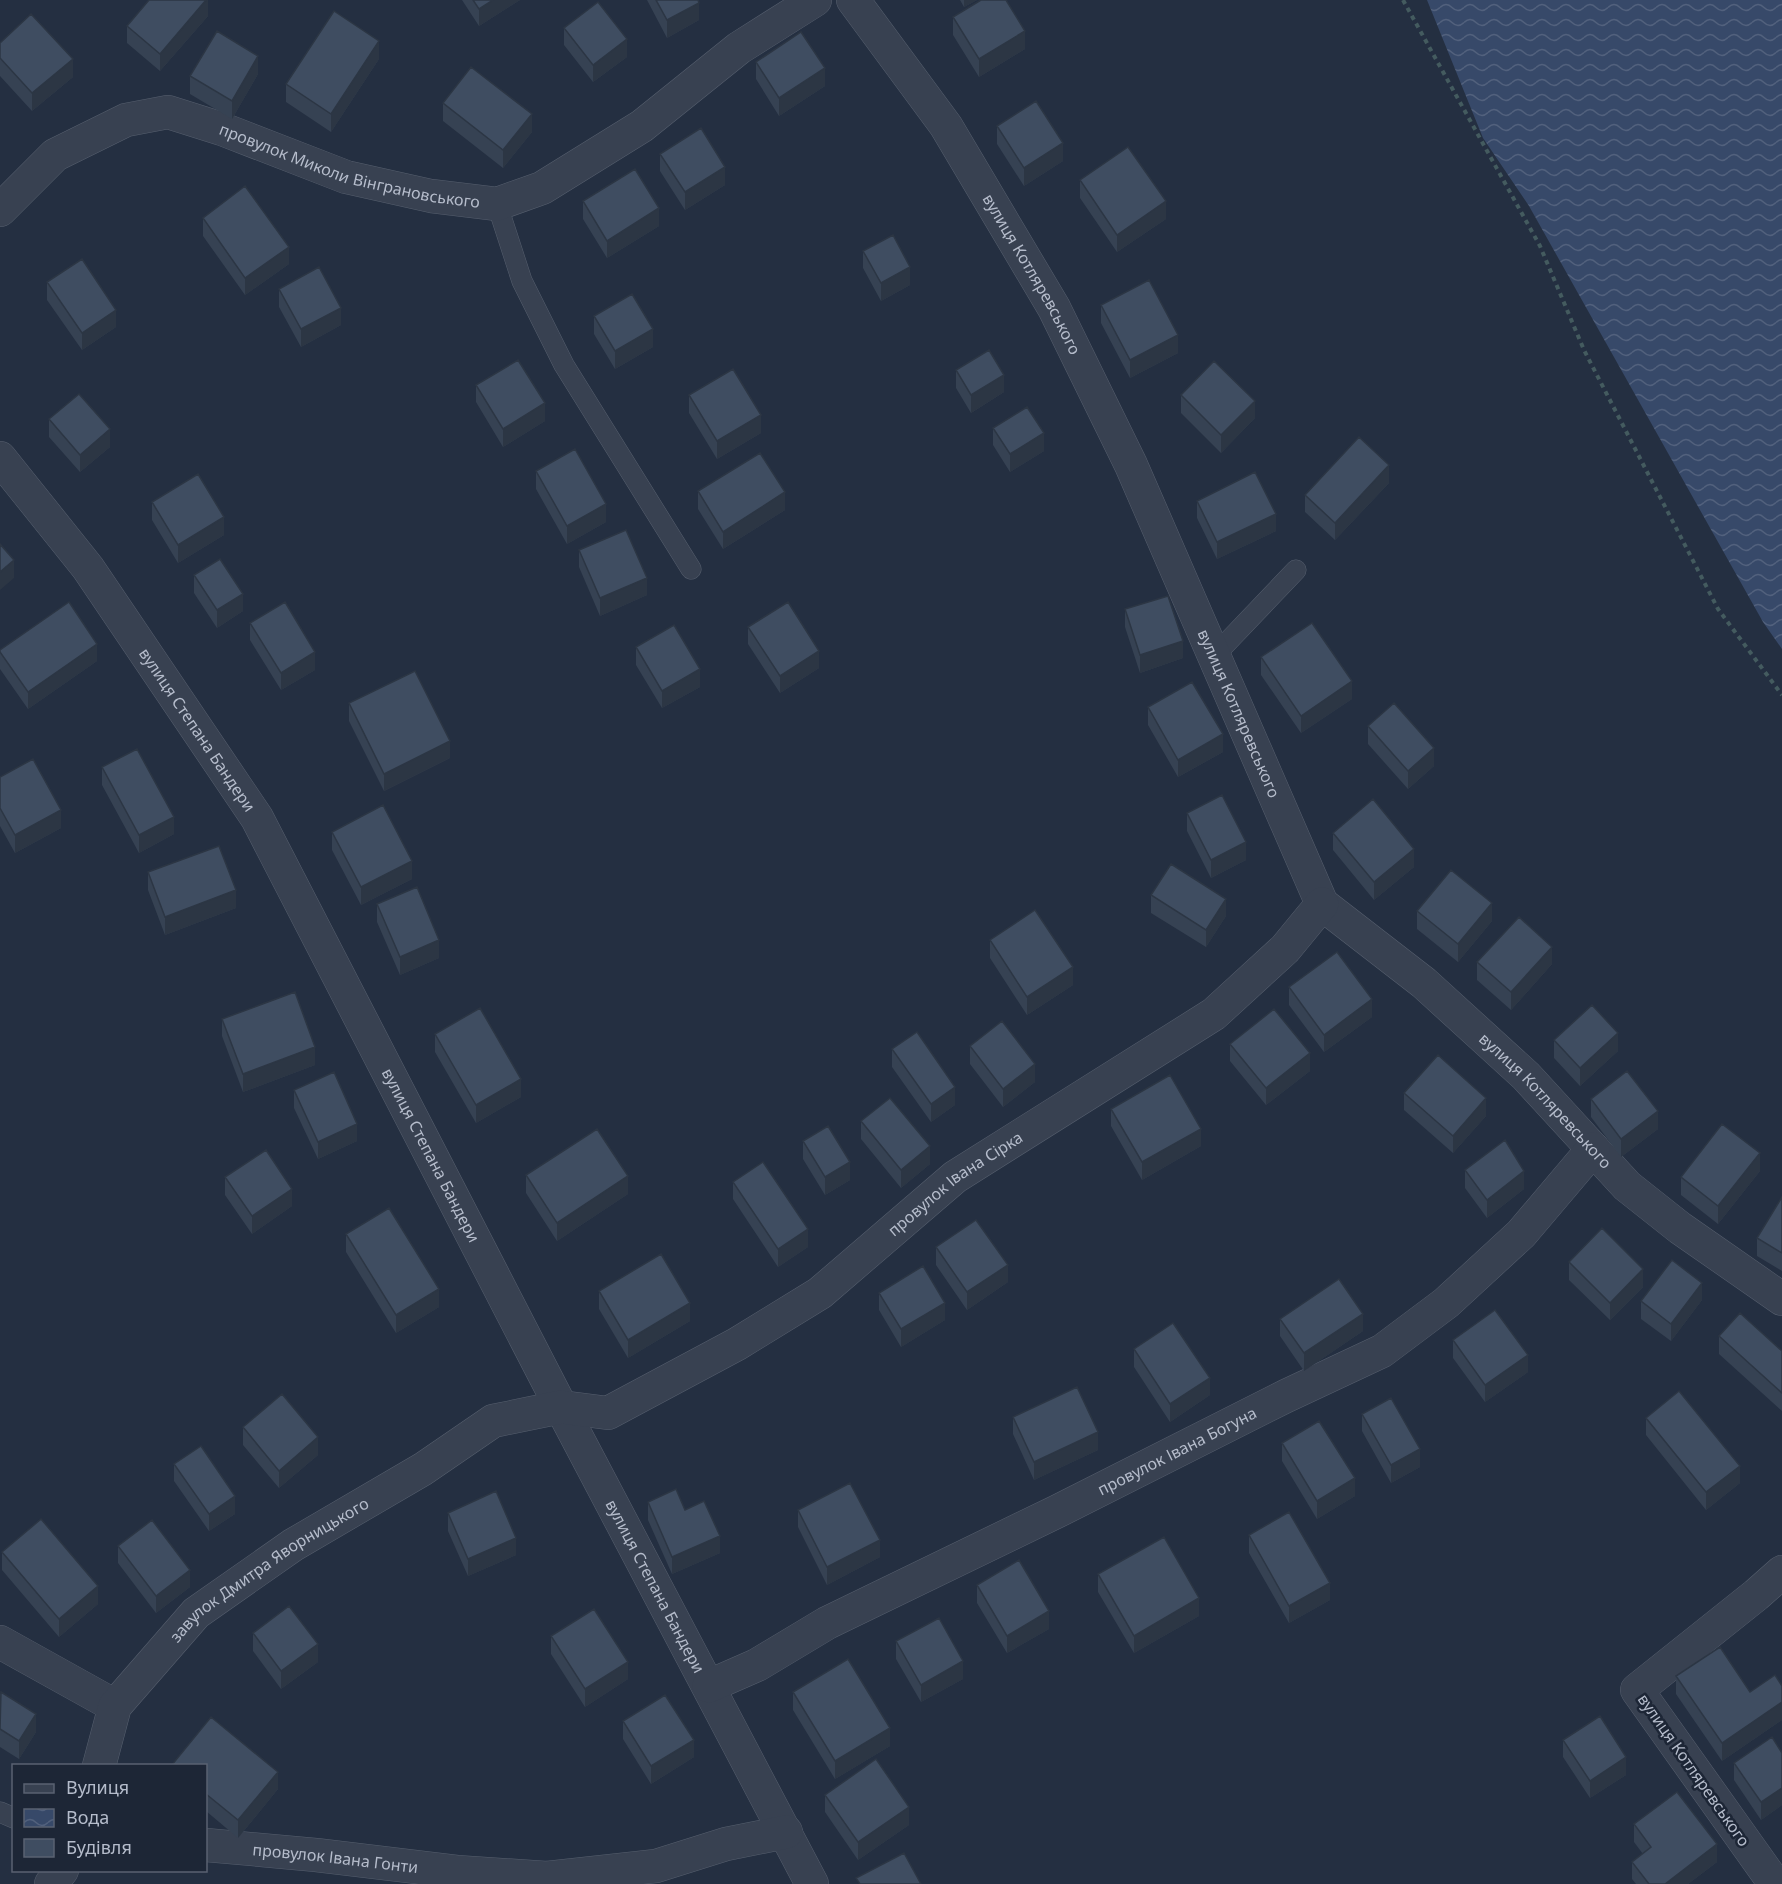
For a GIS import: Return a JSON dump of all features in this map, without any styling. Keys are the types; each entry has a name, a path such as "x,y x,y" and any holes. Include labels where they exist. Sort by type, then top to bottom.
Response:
{"street":[{"name":"провулок Миколи Вінграновського","path":"0,210 55,155 126,120 168,112 222,129 346,177 431,196 497,204 542,188 642,126 739,48 815,0"},
{"name":"вулиця Котляревського","path":"853,0 946,126 1054,308 1131,465 1323,904 1424,983 1526,1076 1626,1186 1680,1228 1782,1299"},
{"name":"вулиця Степана Бандери","path":"0,458 88,568 257,818 561,1407 812,1884"},
{"name":"провулок Івана Сірка","path":"561,1407 608,1413 737,1344 820,1293 955,1177 1214,1014 1285,949 1323,904"},
{"name":"провулок Івана Богуна","path":"709,1686 757,1665 827,1623 1046,1517 1286,1396 1382,1352 1446,1303 1521,1233 1593,1149"},
{"name":"завулок Дмитра Яворницького","path":"115,1706 196,1613 293,1545 423,1469 493,1421 561,1407"},
{"name":"вулиця Котляревського","path":"1775,1884 1637,1690 1782,1572"},
{"path":"0,1642 115,1706 100,1764"},
{"name":"провулок Івана Гонти","path":"207,1845 544,1881 653,1875 726,1844 786,1833"},
{"path":"51,1884 60,1872"}],"lane":[{"path":"497,204 522,281 564,365 691,569"},
{"path":"1214,656 1296,570"}],"path":[{"path":"1403,0 1540,246 1584,350 1718,609 1782,695"}],"water":[{"path":"1427,0 1782,0 1782,649 1763,622 1529,206 1483,138"}],"building":[{"path":"149,0 206,0 160,54 127,26"},
{"path":"473,0 493,0 479,9"},
{"path":"656,0 698,0 699,3 667,20"},
{"path":"981,0 1006,0 1025,31 979,59 953,17"},
{"path":"598,2 627,39 593,65 564,28"},
{"path":"334,11 379,41 331,114 286,84"},
{"path":"31,14 73,59 32,93 0,58 0,43"},
{"path":"217,31 258,56 232,101 190,76"},
{"path":"801,32 825,68 779,98 756,62"},
{"path":"471,67 532,114 503,150 443,103"},
{"path":"1036,101 1063,143 1024,168 997,126"},
{"path":"701,128 725,167 685,192 660,154"},
{"path":"1128,147 1166,201 1117,235 1080,180"},
{"path":"635,169 659,208 607,241 583,201"},
{"path":"245,186 289,247 245,278 203,218"},
{"path":"893,235 910,267 881,283 863,251"},
{"path":"82,259 116,310 82,333 47,282"},
{"path":"319,267 341,308 301,329 279,289"},
{"path":"1149,280 1178,335 1130,360 1101,305"},
{"path":"632,294 653,329 615,351 594,316"},
{"path":"989,350 1004,375 971,395 956,370"},
{"path":"518,360 545,403 503,429 476,385"},
{"path":"1214,361 1255,401 1221,435 1181,395"},
{"path":"733,369 761,415 717,441 689,395"},
{"path":"79,394 110,429 80,455 49,419"},
{"path":"1027,407 1044,433 1010,454 993,428"},
{"path":"1359,437 1389,465 1335,523 1305,495"},
{"path":"575,449 606,504 567,526 536,471"},
{"path":"760,453 785,492 723,532 698,491"},
{"path":"1255,472 1276,514 1217,542 1197,501"},
{"path":"198,474 224,517 178,545 152,502"},
{"path":"626,530 647,578 600,598 579,550"},
{"path":"0,544 14,560 0,572"},
{"path":"220,559 243,594 217,610 194,575"},
{"path":"1168,596 1183,641 1140,655 1125,609"},
{"path":"69,602 97,644 28,692 0,650"},
{"path":"285,602 315,652 281,673 250,623"},
{"path":"788,602 819,651 780,676 748,627"},
{"path":"1312,623 1352,681 1301,716 1261,657"},
{"path":"674,625 700,669 662,691 636,647"},
{"path":"415,671 450,741 384,774 349,703"},
{"path":"1192,682 1223,734 1178,760 1148,707"},
{"path":"1394,703 1434,748 1408,771 1368,726"},
{"path":"137,749 174,817 139,835 102,767"},
{"path":"33,759 61,810 15,835 0,808 0,777"},
{"path":"1222,795 1246,842 1211,860 1187,813"},
{"path":"1373,799 1414,849 1374,882 1333,833"},
{"path":"383,805 412,861 361,887 332,832"},
{"path":"219,846 236,890 165,917 148,872"},
{"path":"1171,864 1226,899 1206,930 1151,895"},
{"path":"1451,870 1492,903 1458,944 1417,911"},
{"path":"417,887 439,940 400,957 377,904"},
{"path":"1035,910 1073,967 1027,997 990,940"},
{"path":"1519,917 1552,947 1511,992 1477,962"},
{"path":"1337,952 1372,999 1324,1035 1289,987"},
{"path":"295,992 315,1047 243,1074 222,1019"},
{"path":"1592,1005 1618,1033 1580,1068 1554,1040"},
{"path":"480,1008 521,1079 476,1105 435,1034"},
{"path":"1274,1009 1310,1053 1266,1088 1230,1044"},
{"path":"1002,1021 1035,1064 1003,1089 970,1046"},
{"path":"917,1032 955,1087 931,1104 892,1049"},
{"path":"1438,1055 1486,1098 1453,1136 1404,1093"},
{"path":"1627,1071 1658,1111 1621,1139 1591,1099"},
{"path":"334,1072 357,1124 318,1142 294,1090"},
{"path":"1170,1075 1201,1129 1142,1162 1111,1109"},
{"path":"890,1098 930,1146 901,1170 861,1121"},
{"path":"1722,1124 1760,1153 1718,1206 1681,1177"},
{"path":"828,1126 850,1162 825,1177 803,1141"},
{"path":"597,1129 628,1176 557,1223 526,1175"},
{"path":"1505,1140 1524,1171 1487,1200 1465,1170"},
{"path":"266,1150 292,1189 252,1216 225,1177"},
{"path":"763,1162 808,1229 778,1249 733,1182"},
{"path":"1782,1197 1782,1253 1757,1238"},
{"path":"389,1208 439,1289 396,1315 346,1234"},
{"path":"976,1220 1008,1265 967,1292 936,1247"},
{"path":"1602,1228 1643,1269 1610,1303 1569,1262"},
{"path":"661,1254 690,1303 628,1340 599,1291"},
{"path":"1672,1260 1702,1283 1671,1324 1641,1301"},
{"path":"923,1266 945,1303 901,1329 879,1293"},
{"path":"1339,1279 1363,1314 1304,1353 1280,1319"},
{"path":"1495,1310 1528,1355 1485,1385 1453,1340"},
{"path":"1740,1313 1782,1351 1782,1393 1719,1336"},
{"path":"1173,1323 1210,1378 1170,1404 1134,1349"},
{"path":"1077,1387 1098,1432 1034,1462 1013,1417"},
{"path":"1679,1391 1740,1466 1706,1492 1646,1418"},
{"path":"282,1394 318,1437 279,1471 243,1427"},
{"path":"1391,1398 1420,1449 1391,1465 1362,1414"},
{"path":"1319,1421 1355,1478 1317,1501 1282,1443"},
{"path":"201,1446 235,1496 209,1514 174,1464"},
{"path":"850,1483 880,1540 827,1567 798,1510"},
{"path":"676,1489 685,1510 704,1501 720,1536 672,1557 648,1502"},
{"path":"496,1491 516,1538 468,1559 448,1513"},
{"path":"1289,1512 1330,1583 1289,1606 1249,1535"},
{"path":"41,1519 98,1586 59,1619 2,1552"},
{"path":"152,1520 190,1570 156,1596 118,1546"},
{"path":"1164,1537 1199,1598 1134,1636 1098,1574"},
{"path":"1019,1560 1049,1611 1007,1636 977,1585"},
{"path":"289,1606 318,1644 281,1671 253,1633"},
{"path":"594,1609 628,1662 585,1689 551,1636"},
{"path":"939,1618 963,1661 921,1685 896,1641"},
{"path":"1720,1647 1750,1692 1775,1675 1782,1686 1782,1702 1722,1743 1676,1676"},
{"path":"848,1659 890,1728 835,1761 793,1692"},
{"path":"1,1692 36,1714 19,1741 0,1729"},
{"path":"665,1695 694,1740 651,1766 623,1721"},
{"path":"1600,1716 1626,1757 1590,1781 1563,1740"},
{"path":"211,1717 278,1772 238,1820 207,1795 207,1764 173,1764"},
{"path":"1772,1737 1782,1753 1782,1788 1761,1802 1734,1763"},
{"path":"876,1759 909,1807 858,1842 825,1795"},
{"path":"1677,1792 1717,1844 1665,1884 1649,1884 1632,1862 1651,1847 1634,1824"},
{"path":"904,1853 921,1884 860,1884 856,1878"}]}
